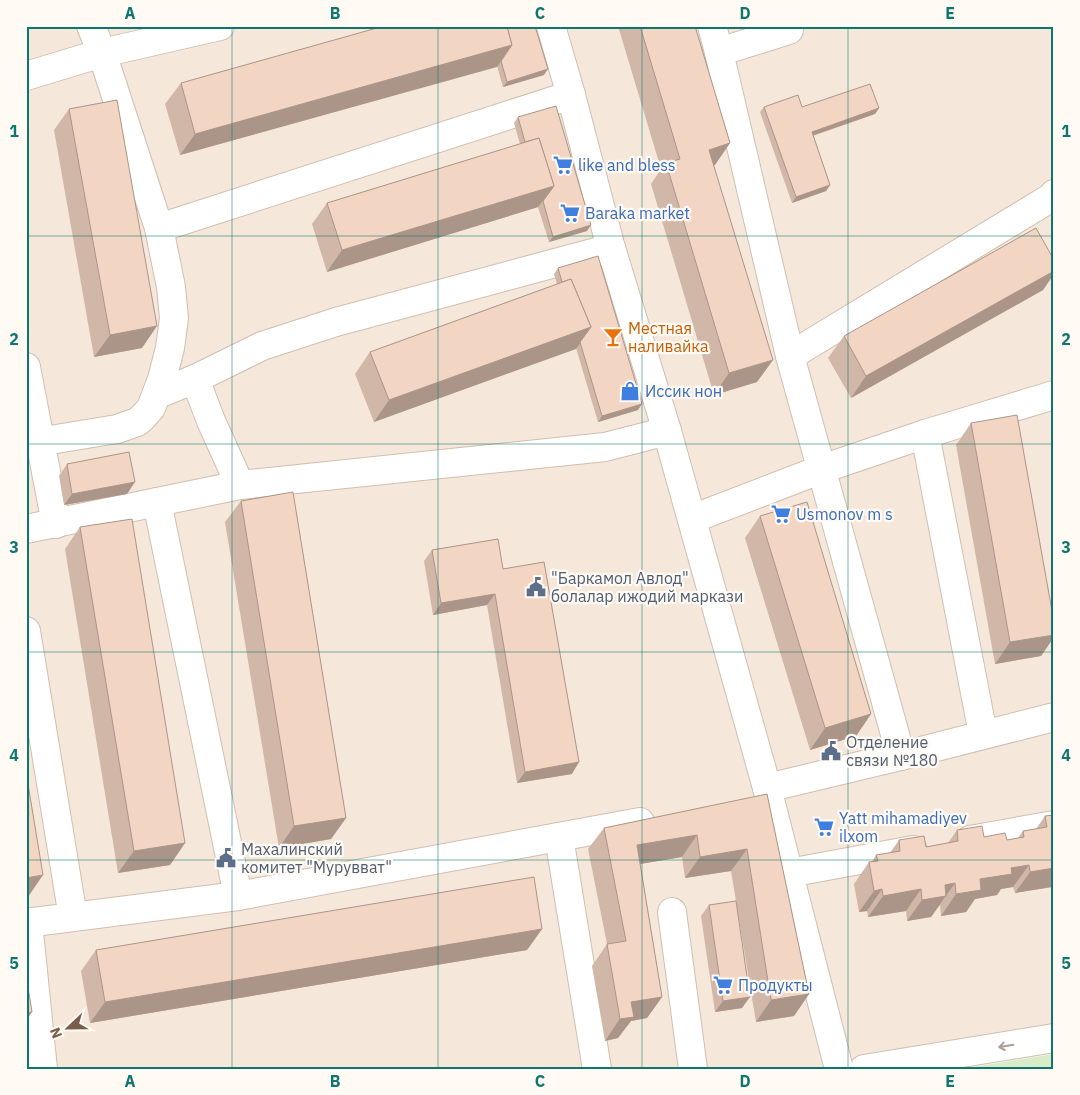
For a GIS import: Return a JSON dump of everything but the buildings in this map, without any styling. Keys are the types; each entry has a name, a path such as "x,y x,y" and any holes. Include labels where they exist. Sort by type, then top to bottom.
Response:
{"street":[{"path":"34,442 117,429 137,422 151,408 158,394 170,348 174,318 171,287 159,228 91,26"},
{"path":"26,76 102,54 220,26"},
{"path":"551,26 571,94 611,248 667,430 692,519 762,795 789,873 839,1069"},
{"path":"712,26 720,52 790,356 901,756"},
{"path":"720,52 789,30 788,26"},
{"path":"159,228 571,94"},
{"path":"790,356 1049,205"},
{"path":"158,394 262,346 336,322 611,248"},
{"path":"26,367 34,442 56,524"},
{"path":"195,378 211,421 240,485"},
{"path":"692,519 822,469 925,434 1054,394"},
{"path":"26,530 240,485 605,447 667,430"},
{"path":"925,434 983,734"},
{"path":"157,502 238,896"},
{"path":"26,631 73,917"},
{"path":"762,795 983,734 1054,717"},
{"path":"43,1069 27,922 238,896 664,817"},
{"path":"789,873 1054,825"},
{"path":"559,837 597,1069"},
{"path":"672,912 693,1069"},
{"path":"864,1069 1054,1038"}],"shaded area":[{"path":"26,26 1054,26 1054,1038 864,1069 26,1069"}],"green space":[{"path":"1054,1054 1054,1069 960,1069"}],"place":[{"name":"like and bless","path":"563,165"},
{"name":"Baraka market","path":"570,213"},
{"name":"Местная наливайка","path":"613,337"},
{"name":"Иссик нон","path":"630,391"},
{"name":"Usmonov m s","path":"781,514"},
{"name":"\"Баркамол Авлод\" болалар ижодий маркази","path":"536,587"},
{"name":"Отделение связи №180","path":"831,751"},
{"name":"Yatt mihamadiyev ilxom","path":"824,827"},
{"name":"Махалинский комитет \"Мурувват\"","path":"226,858"},
{"name":"Продукты","path":"723,985"}]}
